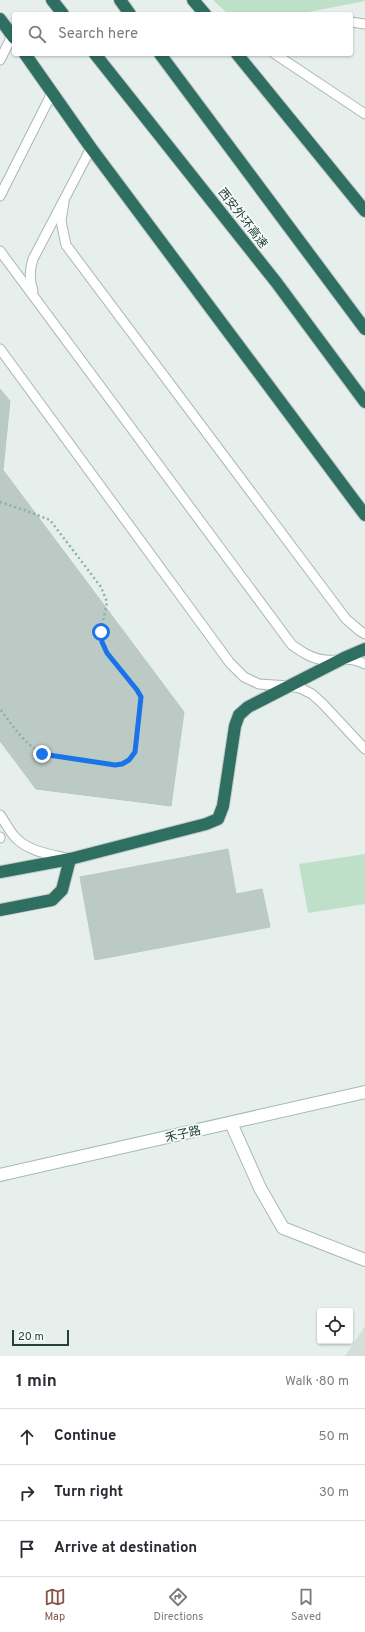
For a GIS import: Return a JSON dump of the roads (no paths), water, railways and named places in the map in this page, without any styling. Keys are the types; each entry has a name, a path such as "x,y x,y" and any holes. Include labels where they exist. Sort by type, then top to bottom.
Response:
{"highway":[{"path":"52,0 61,12"},
{"path":"120,0 129,12"},
{"path":"194,1 202,12"},
{"path":"0,19 12,36"},
{"path":"26,56 91,148 365,515"},
{"name":"西安外环高速","path":"96,56 276,282 365,402"},
{"path":"161,56 365,329"},
{"path":"239,56 365,212"},
{"path":"0,872 70,859 206,824 218,819 222,806 235,726 239,715 248,707 344,658 365,649"},
{"path":"0,910 52,900 62,890 70,859"}],"main road":[{"name":"禾子路","path":"0,1175 365,1092"},
{"path":"231,1123 260,1188 283,1228 365,1260"}],"lane":[{"path":"194,1 208,12"},
{"path":"353,22 365,24"},
{"path":"0,60 12,39"},
{"path":"278,56 365,114"},
{"path":"0,196 52,93"},
{"path":"35,298 30,282 30,269 33,259 91,148"},
{"path":"64,202 61,220 66,245 346,619 365,634"},
{"path":"0,251 292,645 308,656 325,660 344,658 365,664"},
{"path":"0,349 230,663 244,677 258,684 300,688 312,694 365,749"},
{"path":"0,815 14,837 27,846 39,852 70,859"}]}
